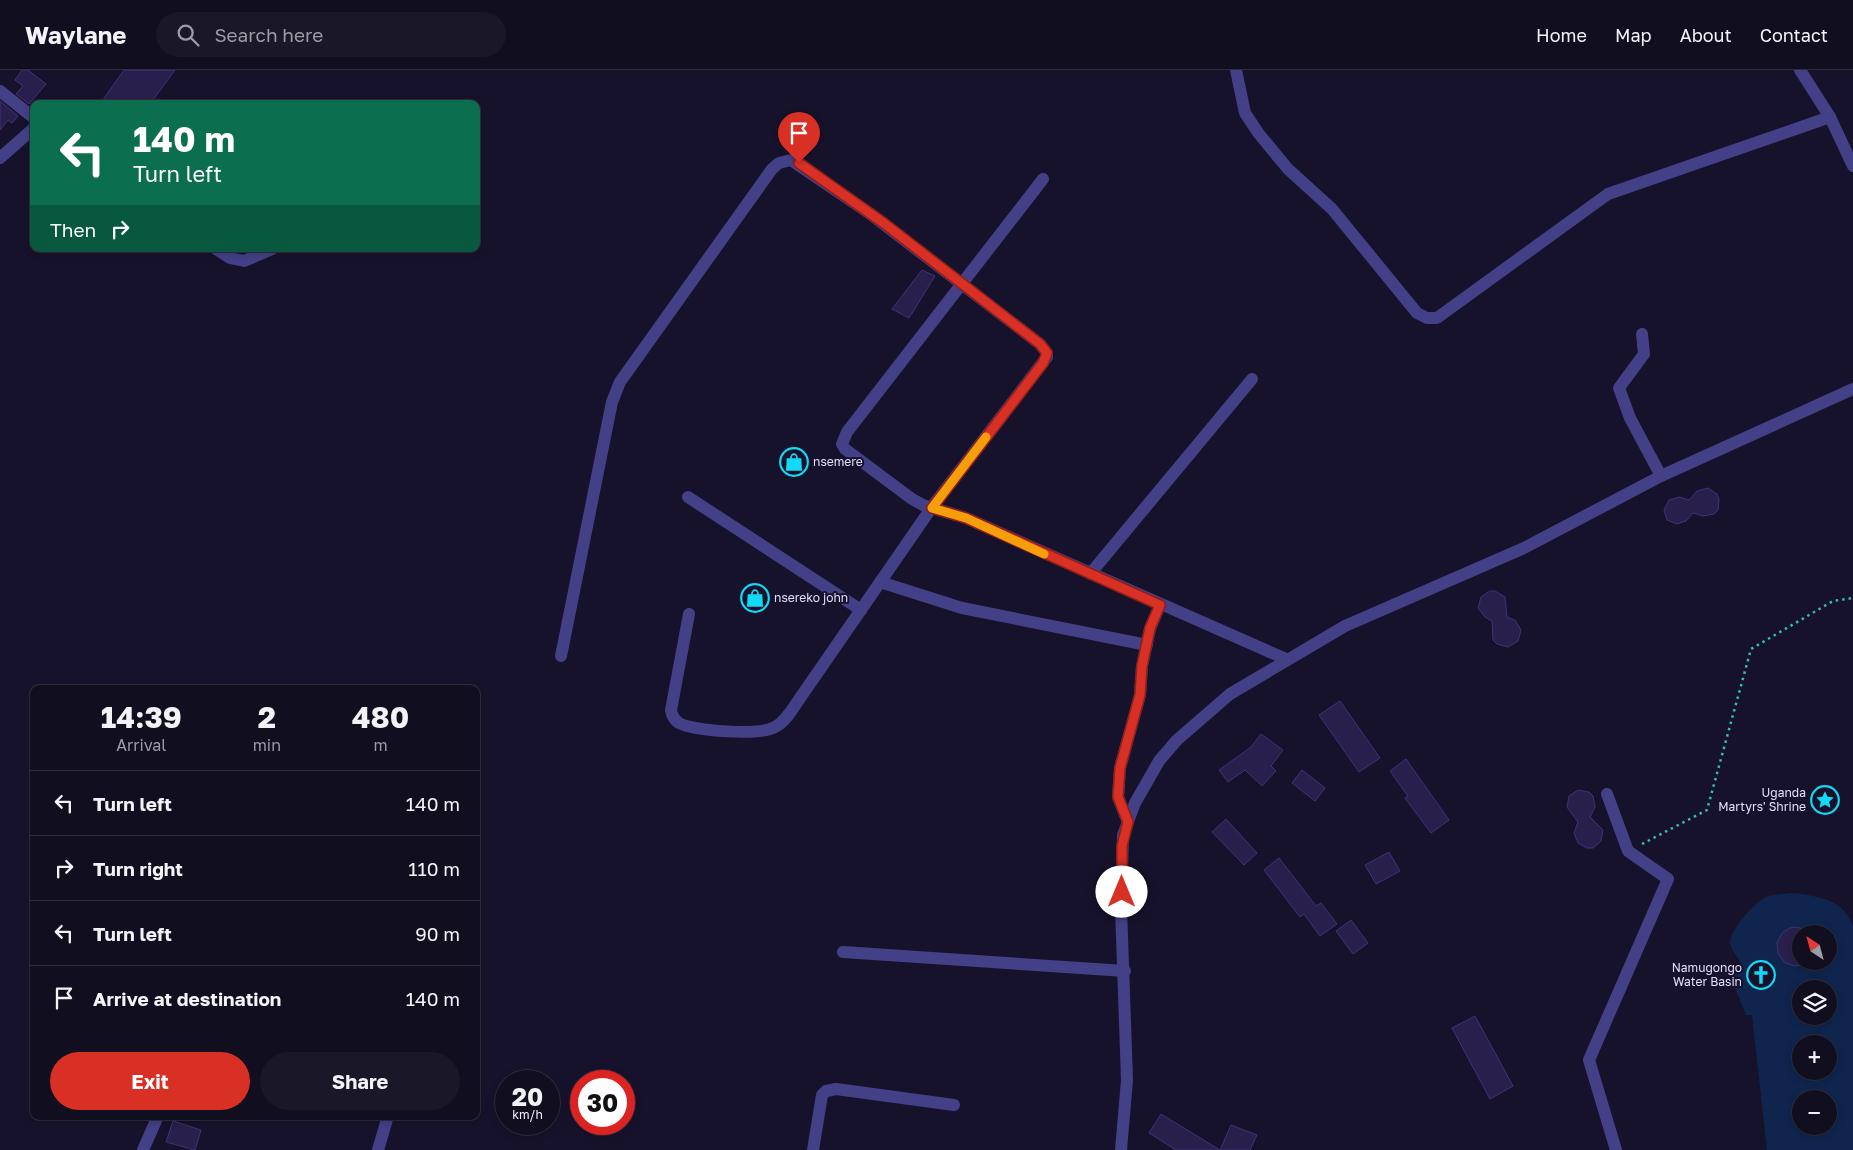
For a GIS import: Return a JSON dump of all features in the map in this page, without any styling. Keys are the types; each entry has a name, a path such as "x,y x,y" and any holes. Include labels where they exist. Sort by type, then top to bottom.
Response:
{"street":[{"path":"1236,70 1245,113 1259,134 1288,169 1332,209 1417,313 1427,318 1437,318 1447,308 1608,194 1830,117"},
{"path":"1800,70 1830,117 1853,166"},
{"path":"0,91 30,115"},
{"path":"0,158 30,132"},
{"path":"561,656 611,409 620,382 772,169 784,160 791,160 799,163 964,284 1040,344 1047,353 1047,357 932,508 787,716 776,727 763,732 746,733 685,725 672,716 671,710 689,614"},
{"path":"1043,179 964,284 847,432 842,444 845,449 912,499 932,508 966,518 1286,659"},
{"path":"221,252 230,258 244,261 265,252"},
{"path":"1642,334 1644,354 1619,388 1630,418 1661,476"},
{"path":"1090,574 1252,379"},
{"path":"1121,1150 1127,1080 1125,971 1121,908 1122,846 1135,803 1159,761 1176,740 1230,694 1286,659 1345,626 1524,548 1661,476 1853,388"},
{"path":"688,497 861,610"},
{"path":"880,582 962,608 1147,645"},
{"path":"1128,822 1120,806 1118,783 1124,749 1140,695 1150,628 1160,605"},
{"path":"1607,794 1628,851 1668,880 1588,1060 1616,1150"},
{"path":"843,952 1125,971"},
{"path":"813,1150 822,1095 826,1091 836,1089 954,1105"},
{"path":"143,1150 156,1120"},
{"path":"378,1150 387,1120"}],"path":[{"path":"1628,851 1707,810 1751,649 1833,601 1853,598"}],"water":[{"path":"1793,893 1828,900 1840,907 1849,917 1853,926 1853,1150 1767,1150 1752,1015 1746,1015 1729,973 1741,963 1730,942 1734,930 1750,910 1766,897"}],"building":[{"path":"22,70 28,70 46,84 32,100 30,100 29,104 16,94 23,86 15,80"},
{"path":"124,70 175,70 153,100 103,100"},
{"path":"0,101 18,116 12,123 8,120 0,130"},
{"path":"922,270 935,276 909,318 892,309"},
{"path":"1708,488 1717,494 1719,499 1718,510 1714,514 1703,516 1693,513 1686,521 1677,524 1667,520 1664,510 1669,500 1679,497 1689,500 1697,491"},
{"path":"1490,591 1495,591 1505,597 1507,617 1515,620 1521,630 1518,641 1508,647 1497,644 1493,640 1492,621 1485,617 1478,608 1481,597"},
{"path":"1340,701 1380,758 1359,772 1319,715"},
{"path":"1261,734 1283,750 1271,766 1276,771 1262,786 1245,770 1228,782 1219,770 1251,747"},
{"path":"1406,759 1449,820 1431,833 1405,798 1408,796 1390,771"},
{"path":"1302,770 1325,788 1315,801 1292,783"},
{"path":"1578,790 1589,792 1593,796 1595,807 1590,817 1603,830 1601,841 1593,848 1587,848 1578,843 1574,833 1578,822 1567,807 1569,796"},
{"path":"1226,819 1257,853 1244,865 1212,832"},
{"path":"1389,852 1400,871 1376,884 1365,865"},
{"path":"1279,858 1316,906 1321,903 1337,924 1320,936 1304,914 1300,917 1264,870"},
{"path":"1351,920 1368,943 1353,954 1336,931"},
{"path":"1792,927 1792,965 1784,962 1778,953 1777,942 1783,932"},
{"path":"1475,1016 1513,1086 1490,1099 1452,1028"},
{"path":"1161,1114 1220,1150 1176,1150 1149,1133"},
{"path":"173,1121 201,1130 195,1150 166,1142"},
{"path":"1231,1125 1257,1135 1250,1150 1220,1150"}],"slow traffic":[{"path":"986,437 932,508 966,518 1044,554"}],"place":[{"name":"nsemere","path":"794,462"},
{"name":"nsereko john","path":"755,598"},
{"name":"Uganda Martyrs' Shrine","path":"1825,800"},
{"name":"Namugongo Water Basin","path":"1761,975"}],"route":[{"path":"799,163 964,284 1045,348 1047,353 1043,363 932,508 966,518 1160,605 1150,628 1142,666 1140,695 1124,749 1118,783 1120,806 1128,822 1123,835 1122,846 1122,892"}]}
